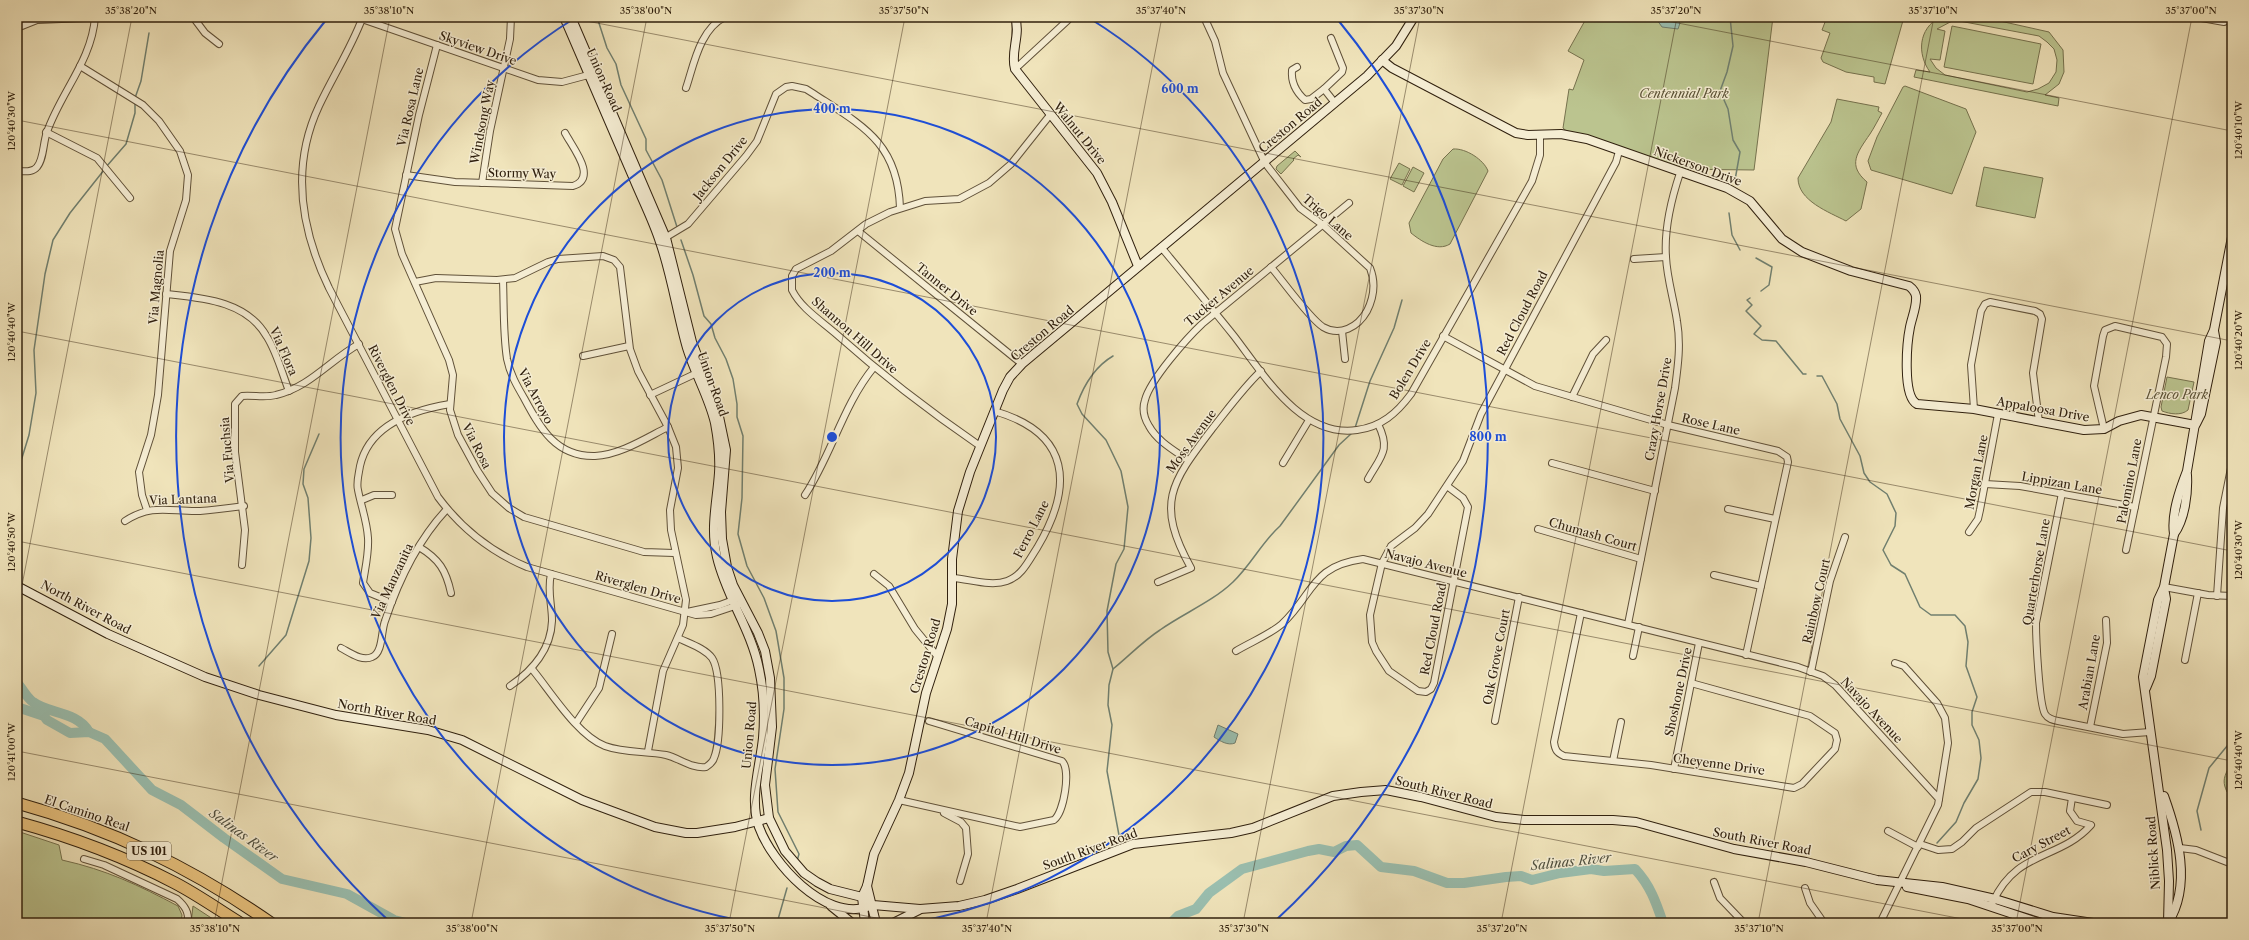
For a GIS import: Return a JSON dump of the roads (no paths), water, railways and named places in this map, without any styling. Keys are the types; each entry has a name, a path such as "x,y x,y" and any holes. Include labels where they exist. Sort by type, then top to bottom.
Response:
{"highway":[{"name":"El Camino Real","path":"17,803 76,821 131,842 220,889 271,923"},
{"name":"US 101","path":"17,822 68,836 112,854 176,884 240,923"}],"main road":[{"name":"Union Road","path":"564,17 592,74 663,239 677,313 712,411 719,448 719,474 713,528 716,555 737,602 752,642 758,661 764,701 763,739 755,792 758,821"},
{"name":"Union Road","path":"571,17 592,74"},
{"path":"1015,17 1018,32 1014,60 1015,69"},
{"name":"Creston Road","path":"865,923 862,898 867,886 874,854 899,800 909,773 931,674 942,648 950,614 953,578 952,560 958,511 980,446 1010,377 1022,364 1090,309 1138,266 1264,163 1334,103 1396,46 1414,17"},
{"name":"Nickerson Drive","path":"1382,60 1392,68 1516,133 1570,135 1727,188 1742,195 1761,212 1782,239 1802,252 1851,271 1901,282 1914,290 1916,301 1907,347 1908,372"},
{"name":"Walnut Drive","path":"1015,69 1087,160 1104,186 1138,266"},
{"name":"Niblick Road","path":"2168,923 2169,873 2159,782 2150,732 2146,688 2151,676 2166,599 2164,587 2181,485 2187,470 2195,425 2201,414 2216,342 2214,330 2232,237"},
{"name":"Appaloosa Drive","path":"1908,372 1908,390 1914,402 1974,409 2084,430 2104,429 2130,417 2141,415 2153,416 2195,425"},
{"name":"North River Road","path":"17,586 108,634 205,678 259,696 336,715 428,730 457,738 504,759 582,800 634,820 686,833 717,831 769,818"},
{"name":"Union Road","path":"737,602 758,633 770,678 772,727 765,785 769,818"},
{"name":"Niblick Road","path":"2159,782 2180,848 2180,883 2176,911 2168,923"},
{"name":"South River Road","path":"873,905 920,909 959,906 985,900 1133,844 1232,833 1259,826 1333,796 1386,790 1421,797 1503,818 1524,820 1613,820 1636,822 1734,849 1806,862 1877,880 1942,887 2052,917 2093,923"},
{"path":"769,818 785,851 804,873 830,889 862,898 873,905"},
{"path":"758,821 766,842 788,872 822,901 852,923"},
{"name":"Creston Road","path":"867,886 873,905 876,923"},
{"path":"822,901 841,907 863,909 873,905"},
{"name":"South River Road","path":"1993,902 2040,923"},
{"path":"893,923 920,909"}],"street":[{"path":"17,170 31,171 37,167 46,132 88,50 95,17"},
{"path":"17,28 37,20 110,17"},
{"path":"193,17 205,33 220,44"},
{"name":"Windsong Way","path":"482,183 484,161 510,38 511,17"},
{"path":"686,88 706,35 713,26 725,17"},
{"name":"Trigo Lane","path":"1204,17 1215,41 1223,72 1264,163 1292,200 1323,224 1338,241 1364,261 1374,276 1373,298 1367,311 1360,321 1342,331"},
{"path":"2196,17 2224,22 2232,17"},
{"name":"Skyview Drive","path":"359,18 504,69 550,82 562,82 592,74"},
{"name":"Riverglen Drive","path":"359,18 350,49 331,82 312,122 304,156 302,186 306,224 315,260 438,497 458,522 492,549 515,562 551,574 686,612 737,602"},
{"path":"1015,69 1068,20"},
{"path":"1297,66 1292,70 1291,78 1299,95 1305,100 1311,99 1342,72 1343,68 1331,38"},
{"name":"Via Rosa Lane","path":"406,175 429,71 437,45"},
{"name":"Via Magnolia","path":"80,66 143,105 170,134 185,162 188,186 170,250 158,395 151,435 139,472 142,495 147,510"},
{"name":"Jackson Drive","path":"663,239 688,224 746,156 757,141 772,99 781,90 792,86 806,89 874,136 895,172 900,185 900,208"},
{"path":"1324,89 1334,103"},
{"name":"Shannon Hill Drive","path":"980,446 927,409 874,367 802,304 792,290 792,276 796,269 831,251 866,224 900,208 925,201 959,199 989,184 1012,164 1050,115"},
{"path":"46,132 98,158 130,198"},
{"name":"Stormy Way","path":"406,175 482,183 573,186 580,184 584,179 585,170 565,133"},
{"name":"Bolen Drive","path":"1161,247 1289,404 1309,420 1340,431 1360,430 1378,424 1400,408 1410,394 1532,180 1540,155 1540,135"},
{"name":"Red Cloud Road","path":"1446,486 1463,498 1468,507 1434,683 1431,689 1426,692 1418,691 1389,671 1372,642 1370,615 1382,563 1391,546 1422,522 1446,486 1463,461 1481,414 1616,162 1619,151"},
{"name":"Crazy Horse Drive","path":"1628,624 1675,388 1679,351 1677,321 1666,257 1666,229 1670,206 1680,173"},
{"name":"Via Rosa","path":"406,175 396,229 397,241 449,360 452,375 450,404 458,435 477,470 492,493 509,508 538,522 629,548 661,554 674,553"},
{"name":"Tucker Avenue","path":"1188,460 1157,438 1149,428 1145,418 1145,399 1149,390 1190,335 1349,203"},
{"name":"Tanner Drive","path":"858,231 1022,364"},
{"path":"415,282 436,278 459,277 503,280 525,275 548,262 558,259 603,256 611,258 618,263 620,267 629,346 650,395 675,442 678,468 670,510 674,553 684,588 686,612 678,638 664,671 648,751"},
{"path":"1634,259 1666,257"},
{"path":"1271,267 1318,323 1332,330 1342,331 1345,359"},
{"name":"Via Arroyo","path":"503,280 507,359 510,373 538,424 553,442 572,453 596,456 624,448 668,427"},
{"name":"Via Flora","path":"166,294 218,302 237,308 251,317 267,336 289,391"},
{"path":"1974,409 1971,365 1981,311 1985,304 1990,302 2035,311 2040,314 2042,319 2033,373 2039,422"},
{"name":"Palomino Lane","path":"2104,429 2094,386 2105,330 2115,326 2162,337 2167,344 2126,550"},
{"name":"Rose Lane","path":"1443,336 1504,371 1535,386 1668,425 1783,453 1787,457 1788,462 1746,655"},
{"path":"1572,397 1593,354 1606,340"},
{"name":"Via Fuchsia","path":"242,565 245,548 244,506 236,452 235,404 242,396 275,395 289,391 311,380 341,355 359,344"},
{"path":"584,356 629,346"},
{"path":"805,494 825,462 857,389 874,367"},
{"name":"Moss Avenue","path":"1158,582 1191,568 1179,543 1171,507 1176,479 1188,460 1248,383 1261,371"},
{"path":"650,395 699,372"},
{"path":"392,602 370,593 363,584 368,540 362,500 358,490 358,476 367,447 374,437 397,420 428,408 450,404"},
{"name":"Ferro Lane","path":"953,578 1002,583 1016,577 1039,543 1054,513 1060,496 1059,466 1045,439 1024,422 994,411"},
{"name":"Morgan Lane","path":"1969,532 1978,519 1998,414"},
{"path":"1283,463 1309,420"},
{"path":"1368,479 1382,454 1385,445 1384,436 1378,424"},
{"path":"1552,463 1655,491"},
{"path":"2217,596 2223,508 2232,463"},
{"name":"Lippizan Lane","path":"1985,484 2020,486 2135,507"},
{"name":"Quarterhorse Lane","path":"2062,493 2036,623 2036,642 2042,704 2046,716 2051,720 2123,734 2150,732"},
{"path":"362,500 374,495 392,495"},
{"name":"Via Lantana","path":"125,521 147,510 167,508 200,510 244,506"},
{"name":"Via Manzanita","path":"341,648 359,657 373,657 380,646 382,629 392,602 419,547 432,527 447,509"},
{"path":"1728,509 1775,519"},
{"name":"Chumash Court","path":"1538,529 1642,559"},
{"name":"Rainbow Court","path":"1811,672 1830,581 1845,537"},
{"path":"419,547 431,554 441,564 447,576 451,593"},
{"name":"Navajo Avenue","path":"1236,651 1283,622 1317,578 1335,566 1348,561 1363,559 1628,624 1824,676 1835,686 1939,799"},
{"path":"510,686 532,669 540,657 550,634 552,622 548,585 551,574"},
{"path":"874,574 889,586 915,629 938,657"},
{"path":"1714,575 1761,586"},
{"path":"2164,587 2217,596 2232,596"},
{"path":"2185,660 2198,593"},
{"name":"Oak Grove Court","path":"1495,721 1518,597"},
{"name":"Cheyenne Drive","path":"1581,613 1554,742 1555,748 1564,756 1614,761 1799,787 1835,749 1837,740 1835,733 1804,713 1691,682"},
{"name":"Arabian Lane","path":"2090,727 2107,643 2106,620"},
{"path":"1633,656 1639,627"},
{"path":"576,723 599,688 612,634"},
{"path":"532,669 576,723 593,740 606,746 622,750 648,751 675,758 700,768 710,764 716,753 720,717 719,695 714,660 704,652 678,638"},
{"name":"Shoshone Drive","path":"1674,769 1699,643"},
{"path":"1880,923 1901,883 1938,804 1948,743 1945,718 1937,703 1904,666 1895,663"},
{"name":"Capitol Hill Drive","path":"899,800 1009,826 1020,827 1035,826 1054,820 1059,816 1062,809 1067,770 1066,765 1056,758 929,721"},
{"path":"1614,761 1621,722"},
{"path":"1888,831 1919,846 1938,850 1952,849 1962,842 1976,828 2031,792 2107,805"},
{"name":"Cary Street","path":"1993,902 2004,882 2013,872 2083,835 2092,825 2077,821 2070,811 2072,798"},
{"path":"933,808 961,822 966,828 968,854 960,881"},
{"path":"2180,848 2196,850 2232,864"},
{"path":"84,859 104,865 177,899 184,905 189,917 188,923"},
{"path":"1714,882 1720,898 1744,923"},
{"path":"1805,888 1810,903 1824,923"}],"waterway":[{"path":"597,17 607,48 616,64 621,85 646,139 646,150 662,180 677,227"},
{"path":"1730,17 1733,46 1727,72 1720,91 1728,109 1733,140 1740,152 1735,180"},
{"path":"135,98 141,81 149,33"},
{"path":"106,167 126,144 135,113 135,103"},
{"path":"17,474 29,435 36,393 34,350 45,274 53,240 70,213 104,170"},
{"path":"1729,213 1732,235 1740,250"},
{"path":"681,240 693,275 704,316 711,324 715,338 726,359 733,379 737,404 737,417 743,436 742,498 738,534 747,566 764,598 776,631 784,678 784,709 775,769 778,812 799,854 797,861"},
{"path":"1756,258 1772,267 1769,285 1761,291"},
{"path":"1750,298 1747,300 1752,305 1746,311 1761,326 1754,334 1762,340 1776,341 1803,374 1806,374"},
{"path":"1355,428 1370,381 1394,328 1402,300"},
{"path":"1113,356 1100,365 1090,377 1077,404 1082,414 1106,440 1121,471 1128,507 1124,549 1116,564 1107,611 1108,652 1113,669 1109,685 1108,705 1112,725 1107,771 1121,846"},
{"path":"1817,376 1822,376 1837,404 1840,419 1860,456 1864,473 1870,482 1887,494 1896,513 1895,526 1883,550 1891,565 1905,574 1920,607 1931,615 1955,615 1965,626 1968,642 1966,666 1977,697 1972,712 1972,725 1979,740 1981,758 1978,779 1964,803 1956,822 1937,843"},
{"path":"1113,669 1154,634 1216,596 1233,582 1280,526 1339,445 1352,433"},
{"path":"259,666 286,635 309,561 311,538 308,498 303,484 304,469 319,434"},
{"name":"Salinas River","path":"17,683 28,698 33,702 46,709 70,716 84,725 89,732"},
{"name":"Salinas River","path":"17,707 44,716 47,720 70,733 89,732 105,739 152,790 181,805 224,838 282,879 347,894 394,920 406,923"},
{"path":"2201,830 2197,811 2209,768 2232,740"},
{"name":"Salinas River","path":"1171,923 1178,916 1196,909 1209,893 1242,869 1308,851 1319,849 1334,852 1346,846 1357,845 1381,867 1414,871 1447,883 1464,883 1521,876 1532,880 1560,873 1591,869 1604,871 1635,869 1645,881 1652,894 1663,923"},
{"path":"777,923 787,888"}],"park label":[{"name":"Centennial Park","path":"1684,93"},
{"name":"Lenco Park","path":"2177,394"}]}
